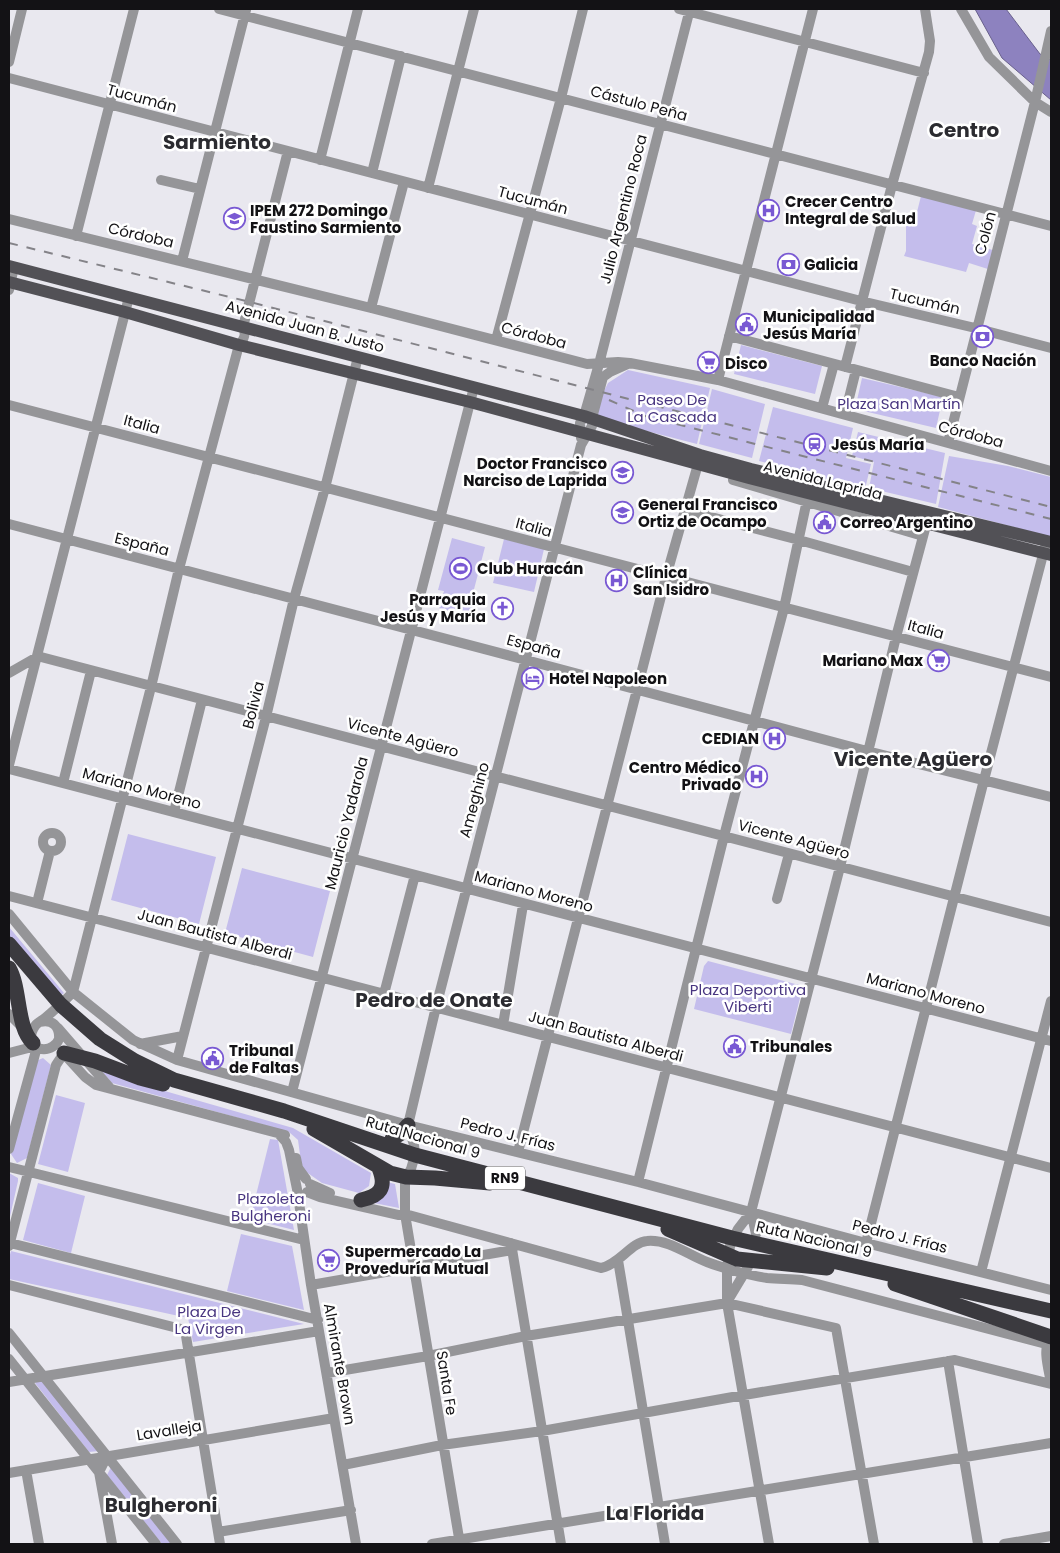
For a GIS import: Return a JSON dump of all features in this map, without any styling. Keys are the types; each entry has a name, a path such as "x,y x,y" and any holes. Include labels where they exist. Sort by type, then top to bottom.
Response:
{"highway":[{"name":"Ruta Nacional 9","path":"9,944 57,1008 110,1046 155,1072 315,1126 383,1154 472,1169 668,1225"},
{"name":"Ruta Nacional 9","path":"9,958 101,1050 138,1072 163,1084 199,1097 315,1126"},
{"path":"9,968 42,1045 116,1067 140,1078 163,1084"},
{"name":"RN9","path":"315,1126 336,1124 392,1139 412,1160 435,1178 490,1183 668,1225"},
{"name":"RN9","path":"315,1126 379,1168 390,1173 412,1160"},
{"path":"392,1139 408,1126"},
{"path":"361,1200 370,1198 379,1192 383,1183 379,1168"},
{"path":"668,1225 689,1222 731,1247 737,1259 749,1267 827,1268"},
{"path":"668,1225 731,1247 756,1234 815,1257"},
{"name":"Ruta Nacional 9","path":"731,1247 815,1257 1051,1311"},
{"name":"Ruta Nacional 9","path":"731,1247 1051,1320"},
{"path":"893,1283 1050,1339"}],"main road":[{"name":"Avenida Juan B. Justo","path":"12,267 588,417"},
{"path":"9,285 125,312 239,345 470,402 583,437"},
{"name":"Avenida Laprida","path":"588,417 698,463"},
{"name":"Avenida Laprida","path":"583,437 698,463 926,524 1048,548"}],"street":[{"path":"9,62 22,9"},
{"path":"76,236 134,9"},
{"name":"Cástulo Peña","path":"218,9 245,12 349,43 1051,226"},
{"path":"320,160 358,9"},
{"path":"428,188 474,9"},
{"path":"496,340 583,9"},
{"path":"679,9 690,10 924,73"},
{"path":"718,380 814,9"},
{"path":"846,367 892,185 929,52 930,41 925,9"},
{"path":"961,9 989,57 1051,112"},
{"name":"Julio Argentino Roca","path":"588,417 599,364 690,10"},
{"path":"182,261 245,12"},
{"name":"Colón","path":"948,444 1036,98 1051,31"},
{"path":"372,173 401,56"},
{"name":"Tucumán","path":"9,78 529,215 1051,348"},
{"path":"288,151 243,327 245,333 243,341 239,345 179,569 151,687 73,992 33,1028 42,1045 28,1172 9,1244 318,1326"},
{"path":"162,180 200,189"},
{"path":"371,308 404,182"},
{"name":"Córdoba","path":"9,219 371,308 587,364 630,363 718,380 1051,471"},
{"path":"9,285 12,267"},
{"path":"9,765 129,297"},
{"path":"729,336 959,396"},
{"name":"Bolivia","path":"177,1060 266,717 294,599 358,357"},
{"path":"588,417 604,377 610,372 630,363"},
{"path":"822,408 834,364"},
{"path":"845,414 856,370"},
{"name":"Mauricio Yadarola","path":"292,1092 474,387"},
{"name":"Italia","path":"9,405 1051,677"},
{"name":"Ameghino","path":"408,1126 436,1007 583,437 580,423 588,417"},
{"path":"518,1152 666,577 698,463"},
{"path":"638,1182 695,949 784,608 808,493"},
{"path":"684,510 913,572"},
{"name":"España","path":"9,524 867,751 1051,797"},
{"path":"769,1544 727,1303 731,1247 751,1212 926,524"},
{"path":"866,1244 984,780 1048,548"},
{"path":"9,673 36,657"},
{"name":"Vicente Agüero","path":"36,657 1051,922"},
{"path":"63,783 91,671"},
{"path":"174,812 202,700"},
{"name":"Mariano Moreno","path":"9,769 523,905 1046,1040"},
{"path":"37,903 50,851"},
{"path":"777,899 789,854"},
{"path":"384,994 415,875"},
{"name":"Juan Bautista Alberdi","path":"9,896 1051,1168"},
{"path":"503,1025 523,905"},
{"name":"Pedro J. Frías","path":"9,914 73,992 140,1044 177,1060 408,1126 638,1182 866,1244 1051,1290"},
{"path":"981,1272 1011,1158 1046,1040 1051,1001"},
{"path":"9,1014 42,1045 96,1086 110,1088 280,1134 289,1150 304,1187 320,1197 399,1215 405,1214"},
{"path":"40,1022 49,1022 57,1027 110,1088"},
{"path":"10,1053 42,1045 59,1033 57,1027"},
{"path":"140,1044 184,1036"},
{"path":"9,1149 42,1045"},
{"path":"405,1214 405,1184 412,1160 408,1126"},
{"path":"9,1167 304,1240"},
{"path":"304,1187 400,1211 512,1247 601,1268 618,1260 640,1242 650,1241 680,1248 707,1262 731,1247"},
{"name":"Almirante Brown","path":"304,1187 299,1208 356,1544"},
{"path":"751,1212 756,1234"},
{"name":"Santa Fe","path":"405,1214 459,1542"},
{"path":"311,1285 414,1268 512,1247"},
{"path":"512,1247 561,1544"},
{"path":"618,1260 665,1544"},
{"path":"343,1465 744,1394 955,1360 1051,1384 1050,1339 802,1280 765,1278 749,1267 727,1303"},
{"path":"9,1285 185,1330 220,1544"},
{"path":"326,1373 428,1356 526,1336 727,1303 836,1328 874,1544"},
{"path":"9,1382 188,1352 318,1326"},
{"path":"9,1333 176,1544"},
{"path":"9,1359 156,1544"},
{"path":"948,1361 978,1544"},
{"name":"Lavalleja","path":"9,1473 334,1418"},
{"path":"432,1544 459,1542 963,1456 1051,1443"},
{"path":"107,1456 99,1472 112,1544"},
{"path":"26,1470 39,1544"},
{"path":"218,1532 351,1510"},
{"path":"1004,1544 1051,1536"}],"green space":[{"path":"922,192 977,207 972,224 977,226 972,244 996,251 991,270 969,263 966,272 904,256 906,251 906,218 915,220"},
{"path":"741,345 822,366 815,394 734,374"},
{"name":"Paseo De La Cascada","path":"628,370 710,388 697,444 596,418 602,395 608,383"},
{"name":"Plaza San Martín","path":"862,378 943,397 936,428 855,409"},
{"path":"712,389 765,404 752,458 699,444"},
{"path":"773,407 853,428 846,458 871,464 865,489 759,461"},
{"path":"858,432 945,453 936,504 869,488 874,462 852,456"},
{"path":"949,456 1008,466 1051,477 1051,537 938,507"},
{"name":"Club Huracán","path":"452,538 485,547 472,597 476,599 471,617 439,608 444,591 438,590"},
{"path":"504,539 544,549 534,592 493,583"},
{"path":"128,834 216,857 199,924 111,900"},
{"path":"242,868 330,891 313,957 225,933"},
{"path":"9,927 64,993 59,997 9,938"},
{"name":"Plaza Deportiva Viberti","path":"708,961 803,986 791,1034 694,1009 704,966"},
{"path":"43,1058 51,1065 27,1158 17,1163 11,1154 36,1061"},
{"path":"95,1063 137,1083 293,1128 371,1173 369,1186 359,1193 322,1183 302,1169 298,1140 289,1132 112,1083"},
{"path":"56,1095 85,1103 68,1172 38,1164"},
{"name":"Plazoleta Bulgheroni","path":"270,1139 278,1140 294,1230 250,1219"},
{"path":"9,1173 18,1178 18,1181 9,1221"},
{"path":"387,1182 395,1184 399,1208 374,1203"},
{"path":"38,1183 85,1196 71,1253 23,1240"},
{"path":"241,1234 292,1246 304,1310 227,1291"},
{"name":"Plaza De La Virgen","path":"11,1251 304,1324 193,1342 188,1318 9,1279"},
{"path":"41,1379 99,1451 89,1452 35,1383"},
{"path":"111,1467 172,1544 162,1544 107,1475"}],"shaded area":[{"path":"975,9 1006,9 1040,54 1051,60 1051,100 1002,58"}],"railway":[{"path":"9,243 250,302 1051,507"},
{"path":"609,400 645,416 1051,519"}],"place":[{"name":"Crecer Centro Integral de Salud","path":"769,210"},
{"name":"IPEM 272 Domingo Faustino Sarmiento","path":"234,219"},
{"name":"Galicia","path":"788,264"},
{"name":"Municipalidad Jesús María","path":"747,325"},
{"name":"Banco Nación","path":"983,337"},
{"name":"Disco","path":"709,363"},
{"name":"Jesús María","path":"815,444"},
{"name":"Doctor Francisco Narciso de Laprida","path":"623,472"},
{"name":"General Francisco Ortiz de Ocampo","path":"622,513"},
{"name":"Correo Argentino","path":"824,522"},
{"name":"Club Huracán","path":"461,568"},
{"name":"Clínica San Isidro","path":"617,581"},
{"name":"Parroquia Jesús y María","path":"502,608"},
{"name":"Mariano Max","path":"939,660"},
{"name":"Hotel Napoleon","path":"533,678"},
{"name":"CEDIAN","path":"775,738"},
{"name":"Centro Médico Privado","path":"757,776"},
{"name":"Tribunales","path":"734,1046"},
{"name":"Tribunal de Faltas","path":"213,1059"},
{"name":"Supermercado La Proveduría Mutual","path":"329,1260"}],"district":[{"name":"Centro","path":"964,130"},
{"name":"Sarmiento","path":"217,142"},
{"name":"Vicente Agüero","path":"913,759"},
{"name":"Pedro de Onate","path":"434,1000"},
{"name":"Bulgheroni","path":"161,1505"},
{"name":"La Florida","path":"655,1513"}]}
